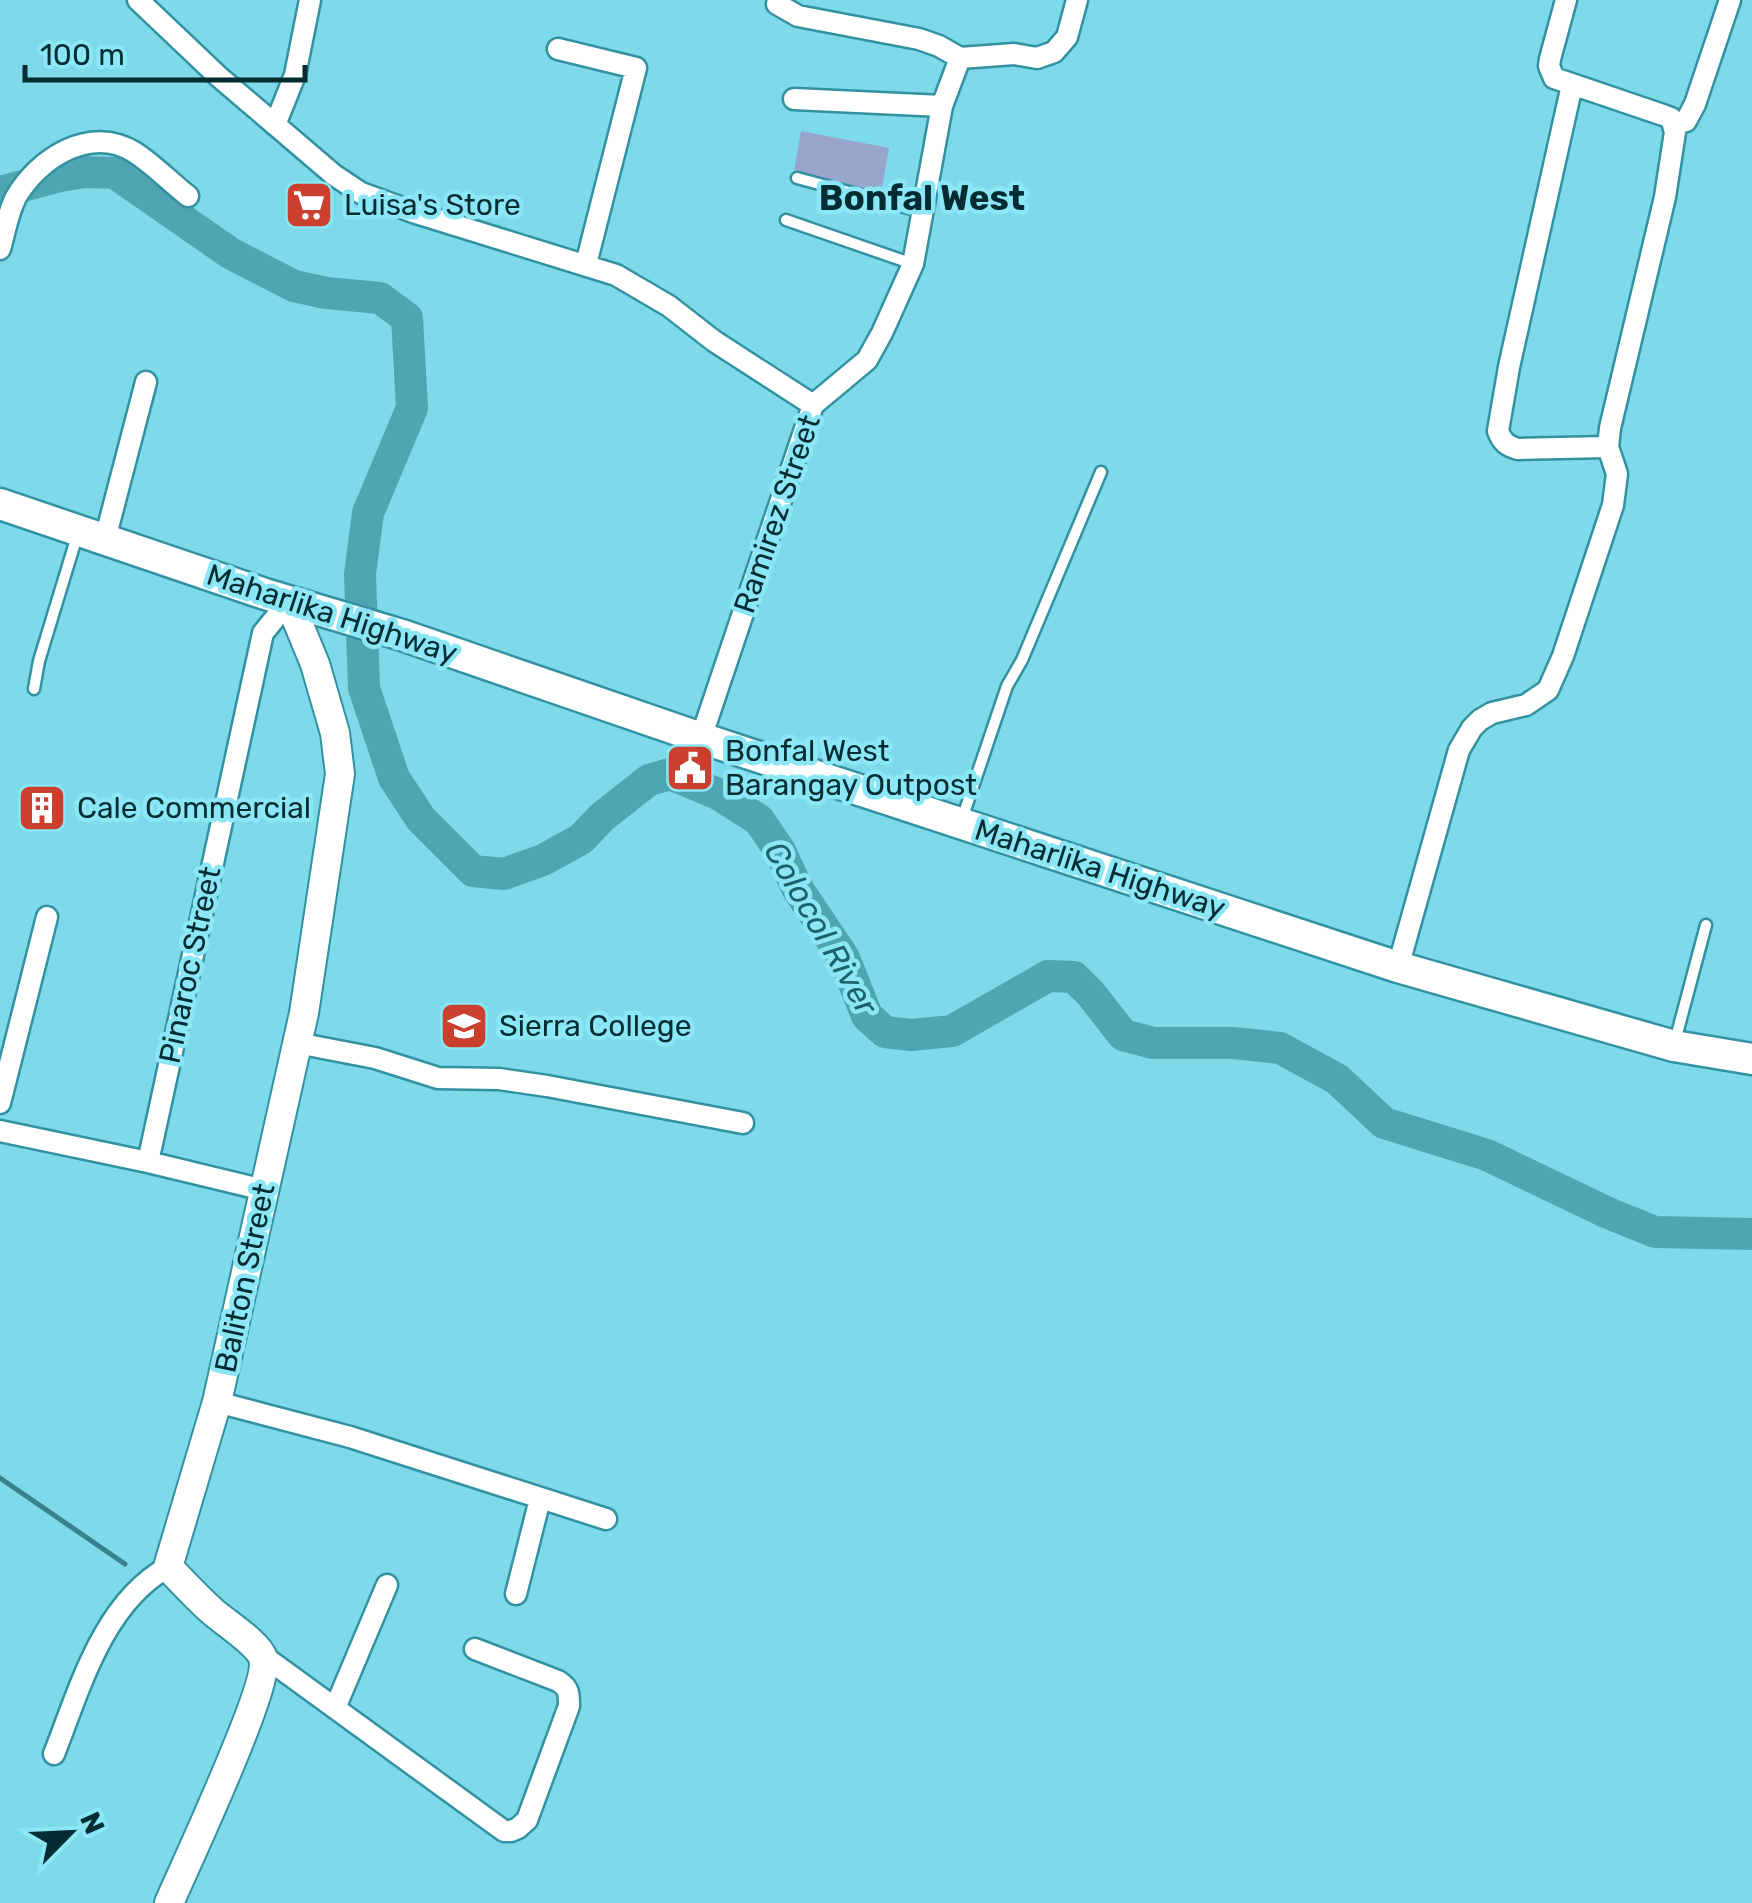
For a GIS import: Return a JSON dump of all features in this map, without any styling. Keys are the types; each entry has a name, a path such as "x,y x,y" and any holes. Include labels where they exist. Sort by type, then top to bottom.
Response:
{"main road":[{"name":"Maharlika Highway","path":"0,504 1398,967 1674,1046 1752,1059"}],"street":[{"path":"138,0 218,76 334,175 361,193 616,276 669,306 812,406"},
{"path":"275,125 295,75 310,0"},
{"path":"778,0 777,4 798,16 919,39 960,58 1014,54 1037,58 1054,52 1067,37 1077,0"},
{"path":"1398,967 1460,750 1480,720 1526,706 1548,690 1613,505 1617,474 1608,448 1610,428 1665,197 1675,132 1674,124 1664,115 1554,78 1549,66 1566,0"},
{"path":"1674,124 1686,120 1695,104 1730,0"},
{"path":"558,48 636,68 586,264"},
{"name":"Ramirez Street","path":"701,738 812,406 867,360 912,264 942,106 960,58"},
{"path":"1572,86 1498,430 1501,440 1518,449 1608,448"},
{"path":"794,98 942,106"},
{"path":"0,249 14,199 35,172 73,146 99,141 132,150 188,196"},
{"path":"92,534 146,382"},
{"name":"Baliton Street","path":"168,1567 218,1402 304,1013 340,774 335,733 316,664 289,601"},
{"name":"Pinaroc Street","path":"148,1162 263,633 289,601"},
{"path":"0,1103 46,918"},
{"path":"297,1042 375,1058 438,1078 547,1086 743,1123"},
{"path":"0,1131 264,1190"},
{"path":"218,1402 350,1438 606,1519"},
{"path":"516,1594 540,1499"},
{"path":"54,1754 83,1680 117,1612 141,1585 168,1567 262,1656 504,1830 511,1831 527,1820 569,1706 569,1692 558,1681 475,1649"},
{"path":"335,1708 387,1585"},
{"path":"168,1903 236,1748 261,1677 262,1656"}],"lane":[{"path":"796,178 924,212"},
{"path":"786,220 912,264"},
{"path":"961,823 1008,686 1101,472"},
{"path":"34,689 39,661 92,534"},
{"path":"1674,1046 1706,925"}],"shaded area":[{"path":"801,131 889,148 881,193 793,177"}],"waterway":[{"name":"Colocol River","path":"0,192 60,176 115,173 230,253 294,286 380,298 407,318 412,408 368,513 360,574 364,688 394,778 421,819 473,871 504,874 543,860 581,839 649,780 670,774 718,794 759,820 780,851 797,888 844,958 867,1016 885,1032 911,1035 952,1031 1048,976 1074,977 1123,1035 1153,1043 1234,1043 1280,1048 1337,1079 1384,1123 1487,1155 1655,1232 1752,1234"},
{"path":"0,1478 125,1564"}],"place":[{"name":"Luisa's Store","path":"309,205"},
{"name":"Bonfal West Barangay Outpost","path":"690,768"},
{"name":"Cale Commercial","path":"42,808"},
{"name":"Sierra College","path":"464,1026"}],"district":[{"name":"Bonfal West","path":"922,198"}]}
